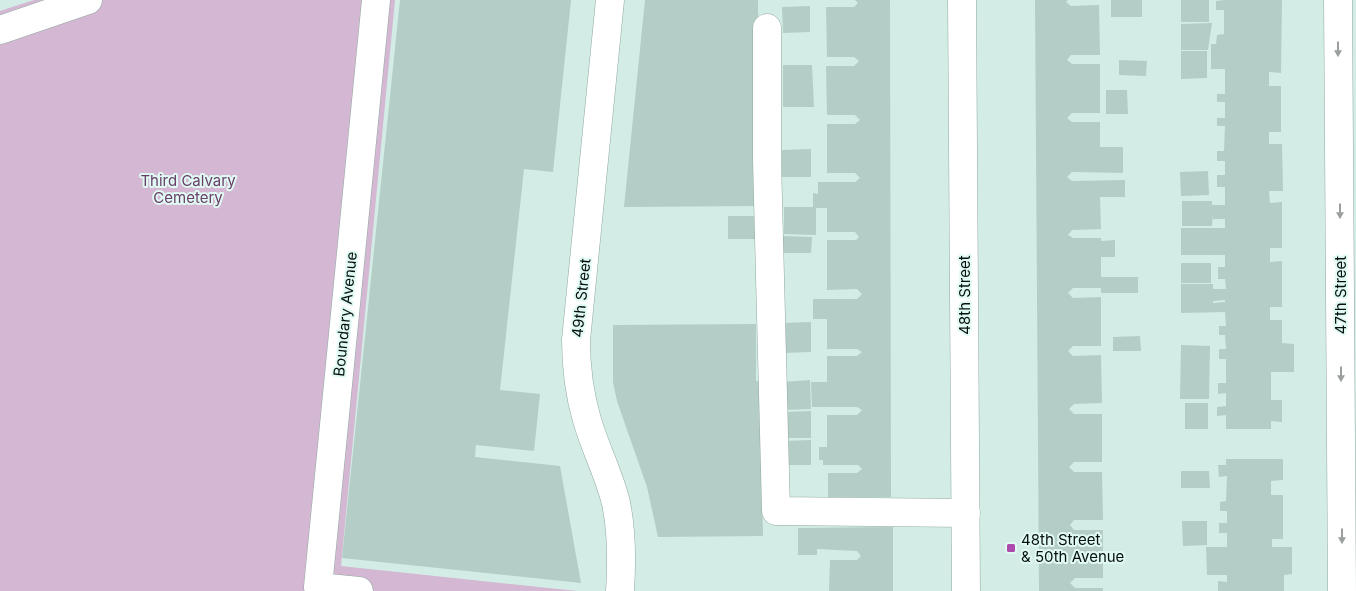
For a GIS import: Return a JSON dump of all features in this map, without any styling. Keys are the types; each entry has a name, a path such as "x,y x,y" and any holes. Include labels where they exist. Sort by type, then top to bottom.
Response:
{"street":[{"path":"0,30 88,0"},
{"name":"Boundary Avenue","path":"359,591 318,587 376,0"},
{"name":"49th Street","path":"610,0 576,340 576,360 587,420 610,482 619,521 622,542 620,591"},
{"name":"48th Street","path":"962,0 966,591"},
{"name":"47th Street","path":"1338,0 1342,591"},
{"path":"767,28 767,160 776,511 966,513"}],"green space":[{"name":"Third Calvary Cemetery","path":"34,0 395,0 341,566 577,591 0,591 0,11"}],"building":[{"path":"400,0 571,0 553,172 524,169 500,390 540,394 534,451 476,445 475,457 560,466 581,583 342,558"},
{"path":"645,0 758,0 759,206 624,207"},
{"path":"855,0 890,0 891,497 828,497 828,473 857,473 862,469 858,465 823,465 823,460 819,460 819,447 827,447 827,415 857,415 862,410 857,407 812,407 811,382 827,382 827,356 857,356 862,352 857,349 827,349 827,319 813,319 813,299 857,299 862,294 857,289 827,290 827,240 856,240 859,237 855,232 827,232 827,208 816,208 816,235 784,234 784,207 813,207 813,193 818,194 818,182 855,182 860,178 855,173 827,173 827,124 855,124 860,120 855,115 827,115 826,66 854,66 859,61 854,57 827,57 826,7 854,7 858,3"},
{"path":"1035,0 1068,0 1066,2 1071,6 1099,5 1100,55 1071,55 1067,60 1072,64 1100,64 1100,113 1072,113 1067,118 1072,122 1100,122 1100,147 1123,147 1123,173 1072,172 1067,177 1072,181 1125,180 1125,197 1100,197 1101,229 1072,230 1068,235 1073,238 1101,238 1101,241 1115,240 1115,257 1101,257 1101,277 1138,277 1138,293 1101,293 1101,288 1073,288 1068,293 1073,298 1101,297 1101,346 1073,346 1068,351 1073,356 1101,355 1102,403 1074,404 1069,409 1074,414 1102,414 1102,462 1074,462 1069,467 1074,472 1102,472 1103,520 1074,520 1070,525 1074,530 1103,530 1103,578 1075,578 1070,583 1075,588 1103,588 1103,591 1039,591"},
{"path":"1111,0 1142,0 1142,17 1111,17"},
{"path":"1181,0 1209,0 1209,22 1181,22"},
{"path":"1282,0 1281,73 1269,72 1269,86 1281,86 1281,132 1269,132 1269,144 1282,144 1283,191 1269,191 1270,203 1282,202 1282,248 1270,248 1270,262 1282,261 1282,307 1270,307 1270,320 1282,320 1282,343 1294,344 1294,372 1271,372 1271,400 1282,400 1282,422 1271,421 1271,429 1226,429 1226,415 1217,416 1217,407 1226,406 1226,393 1218,394 1218,383 1226,383 1226,359 1219,359 1219,349 1226,349 1225,335 1219,335 1219,326 1226,326 1225,312 1181,313 1181,284 1213,284 1213,289 1226,289 1225,279 1218,279 1218,267 1225,267 1225,255 1181,255 1181,228 1225,228 1225,219 1213,219 1213,214 1212,226 1182,226 1182,201 1212,201 1212,205 1225,205 1225,187 1217,187 1217,175 1225,175 1225,161 1217,161 1217,151 1224,151 1225,126 1217,126 1217,118 1225,118 1225,102 1217,102 1217,94 1225,94 1225,69 1211,69 1211,44 1216,44 1217,35 1224,34 1224,10 1216,10 1216,1","holes":["1225,300 1225,302 1213,303 1213,301"]},
{"path":"810,6 810,32 783,33 782,7"},
{"path":"1212,23 1208,50 1181,50 1181,24"},
{"path":"1181,51 1207,51 1207,78 1181,79"},
{"path":"1119,60 1147,61 1146,76 1119,75"},
{"path":"783,65 812,65 814,107 783,107"},
{"path":"1106,90 1127,90 1128,114 1106,114"},
{"path":"811,149 811,177 782,177 782,150"},
{"path":"1208,171 1209,195 1181,196 1180,172"},
{"path":"728,216 757,216 757,239 728,239"},
{"path":"783,236 812,237 811,253 783,253"},
{"path":"1181,263 1211,263 1211,283 1181,283"},
{"path":"811,322 811,352 782,353 782,323"},
{"path":"756,324 756,381 760,381 763,536 658,537 647,487 617,401 613,382 613,325"},
{"path":"1140,336 1141,351 1113,351 1113,337"},
{"path":"1181,345 1210,346 1209,399 1180,399"},
{"path":"810,380 811,409 784,410 783,382"},
{"path":"1185,403 1208,403 1208,429 1185,429"},
{"path":"811,411 811,438 783,438 783,412"},
{"path":"811,440 811,465 783,465 783,441"},
{"path":"1226,459 1283,459 1283,480 1271,481 1271,495 1283,495 1283,539 1272,539 1272,547 1292,547 1292,574 1284,575 1284,591 1218,591 1218,581 1227,582 1227,575 1207,575 1206,547 1227,547 1227,533 1219,533 1219,523 1227,523 1227,511 1220,511 1220,502 1226,501 1227,476 1219,477 1218,465 1226,465"},
{"path":"1181,471 1209,471 1210,488 1181,488"},
{"path":"1182,521 1207,521 1207,545 1183,546"},
{"path":"893,527 893,591 829,591 830,560 857,560 861,556 857,551 817,549 817,555 798,555 798,528"}],"place":[{"name":"48th Street & 50th Avenue","path":"1011,548"}]}
